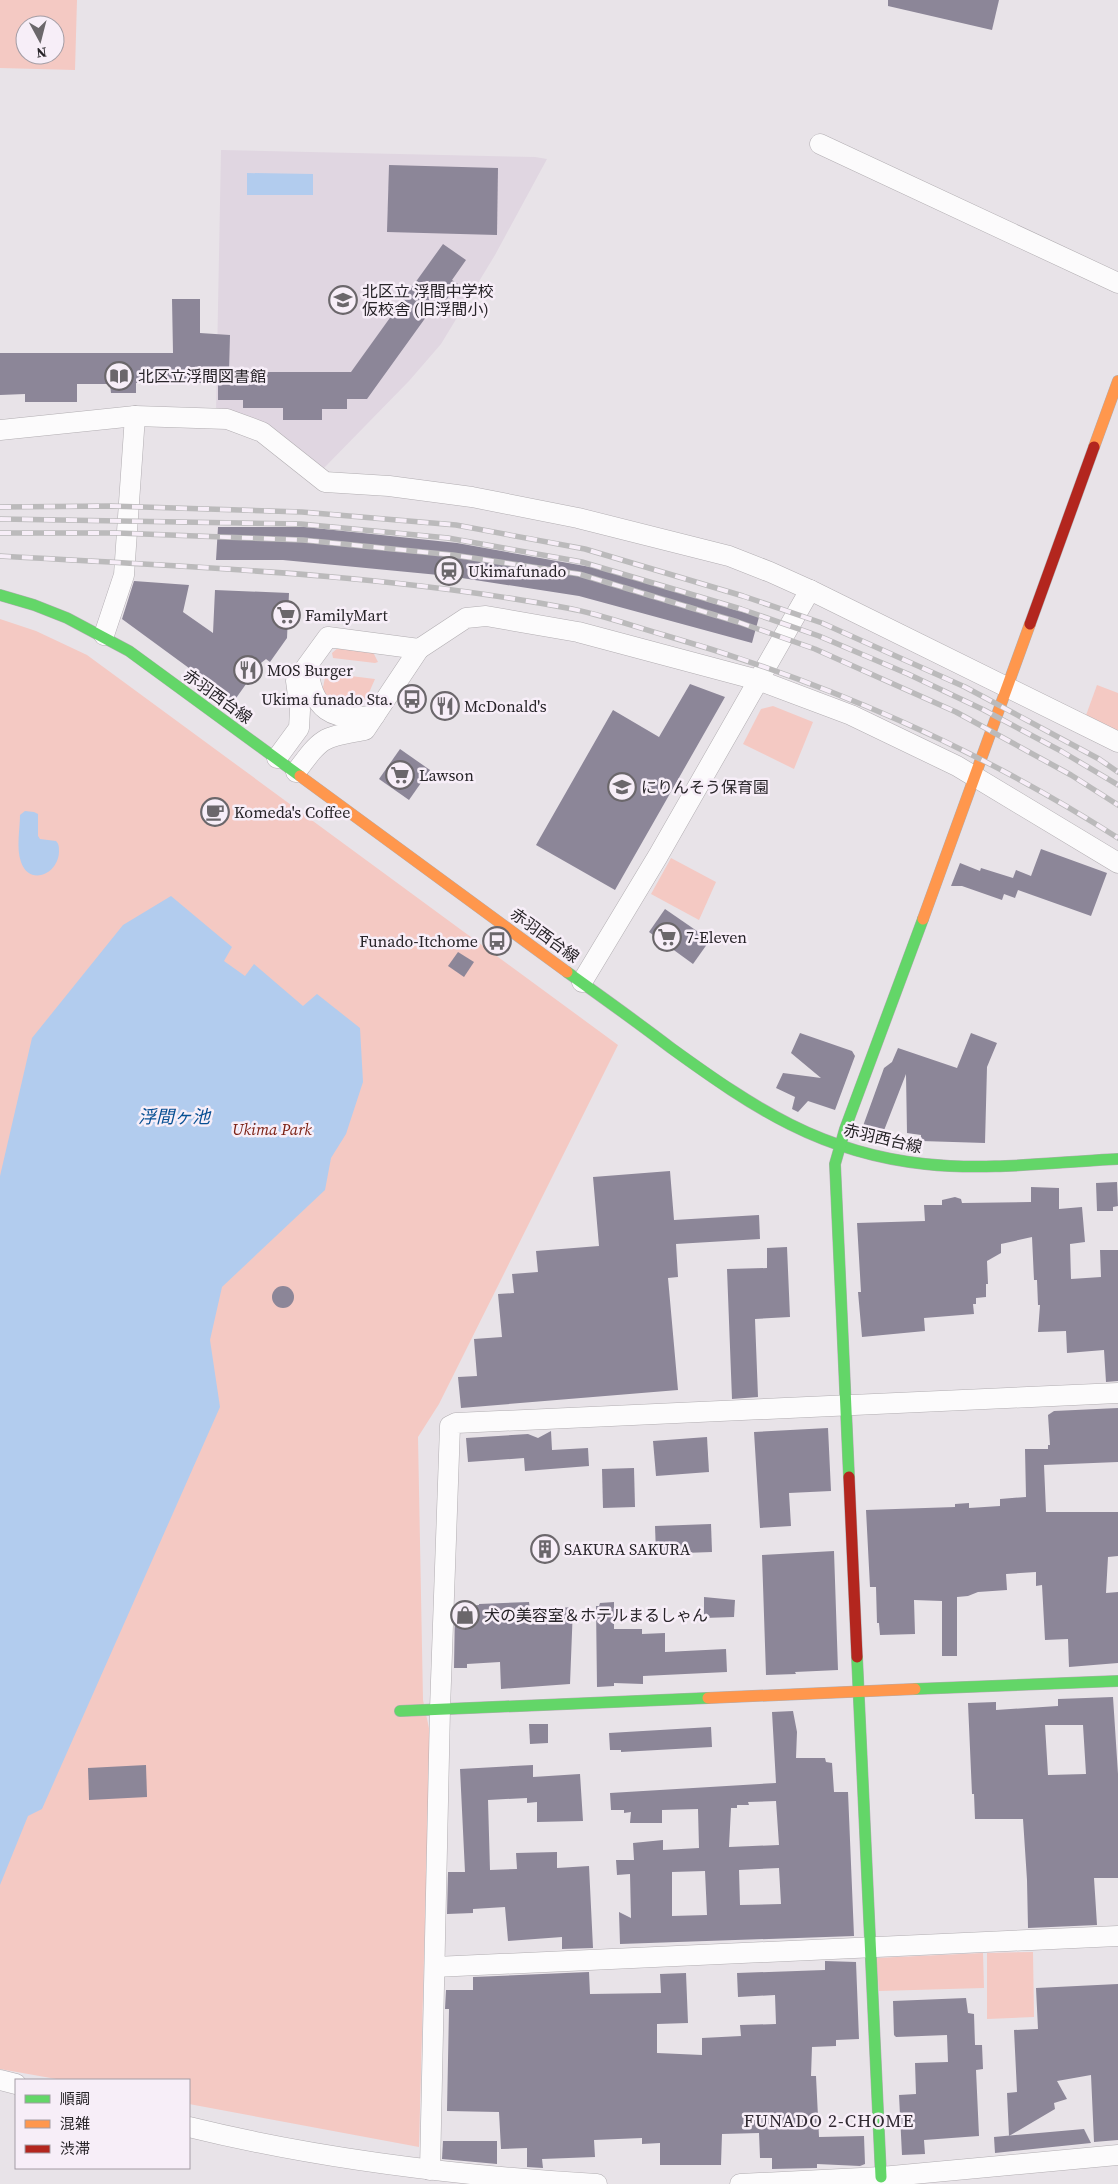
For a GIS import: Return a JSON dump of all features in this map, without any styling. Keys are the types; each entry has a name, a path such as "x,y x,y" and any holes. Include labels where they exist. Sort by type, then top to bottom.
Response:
{"street":[{"path":"820,144 1118,283"},
{"path":"881,2178 835,1164 839,1145 976,777 1118,380"},
{"path":"0,430 135,416 226,419 262,432 325,482 390,486 472,497 578,518 729,556 810,590 1118,742"},
{"path":"104,636 124,575 135,416"},
{"path":"582,982 658,856 810,590"},
{"name":"赤羽西台線","path":"0,595 45,608 104,636 129,651 746,1102 790,1127 839,1145 894,1160 926,1164 990,1165 1118,1159"},
{"path":"296,772 318,743 337,734 366,730 420,648 460,621 476,616 486,616 578,632 758,680 851,715 976,777 1118,863"},
{"path":"277,758 299,728 300,710 296,681 328,637 420,648"},
{"path":"308,665 309,682 321,707 330,713 342,717 359,718 375,715"},
{"path":"430,2170 440,1709 450,1426 456,1423 1118,1393"},
{"path":"400,1711 1118,1681"},
{"path":"435,1967 1118,1936"},
{"path":"0,2080 15,2084"},
{"path":"190,2127 334,2158 512,2179 597,2184"},
{"path":"740,2184 881,2178 1118,2155"}],"shaded area":[{"name":"北区立 浮間中学校 仮校舎 (旧浮間小)","path":"221,150 535,157 547,159 495,255 441,344 409,381 324,468 263,423 216,412"}],"green space":[{"path":"0,0 77,0 75,70 0,68"},
{"name":"Ukima Park","path":"0,619 36,631 87,655 618,1045 439,1404 418,1437 423,1700 430,1733 419,2147 190,2104 190,2079 56,2079 0,2069"},
{"path":"339,647 372,650 378,662 333,658 332,653"},
{"path":"326,673 375,679 369,693 362,702 353,707 337,708 322,692"},
{"path":"1097,685 1118,693 1118,731 1085,718"},
{"path":"773,706 813,722 794,769 743,744 761,709"},
{"path":"671,858 716,882 699,920 651,894"},
{"path":"1033,1952 1034,2017 987,2019 987,1953"},
{"path":"983,1953 984,1988 879,1991 876,1958"}],"water":[{"path":"247,173 313,174 313,195 247,195"},
{"path":"25,811 38,814 38,836 40,839 56,841 59,846 54,867 43,875 30,874 21,862 18,845 20,815"},
{"name":"浮間ヶ池","path":"171,896 232,947 224,961 245,976 254,964 303,1006 317,994 360,1028 363,1082 346,1134 331,1158 325,1190 222,1287 210,1340 220,1407 42,1809 28,1816 0,1885 0,1176 32,1038 123,925"}],"building":[{"path":"888,0 999,0 992,30 888,6"},
{"path":"389,165 498,168 497,235 387,232"},
{"path":"443,244 466,260 452,280 458,284 444,303 439,299 367,399 347,399 347,409 322,409 322,420 283,420 283,408 243,408 243,400 218,400 218,383 136,383 136,393 111,393 110,384 77,384 77,402 25,402 25,394 0,395 0,353 173,353 172,299 200,299 200,333 230,335 229,372 351,372"},
{"path":"218,527 305,527 457,543 596,568 759,617 752,643 579,596 449,576 283,560 216,560"},
{"path":"134,581 189,585 183,612 213,633 215,590 289,593 287,638 270,662 266,659 261,663 234,701 122,619"},
{"path":"690,684 725,697 615,890 536,845 613,710 659,737"},
{"path":"400,749 430,770 409,800 379,779"},
{"path":"1041,849 1107,873 1091,916 1018,890 1015,898 1004,894 1002,900 962,886 951,886 960,863 980,871 981,868 1013,878 1016,870 1031,876"},
{"path":"665,909 710,940 693,964 649,932"},
{"path":"458,952 474,962 464,977 448,966"},
{"path":"800,1033 852,1051 855,1056 835,1110 808,1101 798,1112 792,1109 795,1097 776,1088 783,1073 821,1078 791,1053"},
{"path":"971,1033 997,1043 987,1067 985,1143 921,1141 921,1135 907,1133 906,1074 883,1133 863,1126 884,1068 892,1062 898,1048 957,1068"},
{"path":"670,1171 674,1220 759,1215 760,1239 676,1244 678,1277 668,1278 678,1390 461,1408 458,1377 477,1376 474,1339 502,1337 498,1294 514,1293 512,1274 538,1272 536,1251 599,1246 593,1177"},
{"path":"1117,1182 1118,1206 1113,1207 1113,1211 1097,1211 1096,1183"},
{"path":"1031,1187 1059,1188 1059,1209 1082,1207 1085,1242 1070,1244 1071,1279 1101,1277 1100,1250 1118,1250 1118,1381 1106,1382 1104,1350 1067,1353 1066,1331 1038,1332 1040,1305 1038,1305 1037,1280 1034,1280 1032,1237 1001,1244 1001,1253 987,1261 988,1284 986,1284 986,1297 976,1298 976,1304 973,1304 974,1314 924,1318 925,1331 862,1337 858,1292 861,1292 857,1223 925,1221 924,1205 942,1205 942,1200 955,1197 961,1199 962,1203 1031,1202"},
{"path":"787,1247 790,1317 755,1319 758,1397 732,1399 727,1269 767,1268 767,1248"},
{"path":"283,1286 293,1293 294,1297 287,1307 283,1308 273,1301 272,1297 279,1287"},
{"path":"1118,1408 1118,1462 1044,1465 1046,1512 1118,1512 1118,1556 1108,1557 1106,1593 1118,1592 1118,1663 1069,1667 1068,1639 1045,1640 1042,1585 1036,1586 1036,1572 1006,1574 1007,1590 978,1592 968,1596 957,1597 957,1656 942,1656 942,1601 914,1600 915,1634 880,1635 879,1623 877,1623 876,1587 870,1587 866,1510 955,1507 955,1504 969,1503 969,1508 1000,1506 1000,1499 1026,1497 1025,1449 1048,1449 1048,1445 1050,1445 1048,1415 1054,1411"},
{"path":"828,1428 831,1491 789,1493 791,1526 760,1528 754,1432"},
{"path":"551,1431 552,1450 588,1448 589,1466 525,1471 524,1458 468,1462 466,1438 528,1434 538,1438"},
{"path":"707,1437 709,1472 656,1476 653,1441"},
{"path":"634,1468 635,1507 603,1508 602,1469"},
{"path":"711,1524 712,1552 656,1554 655,1526"},
{"path":"834,1551 838,1670 766,1675 762,1555"},
{"path":"704,1597 735,1600 734,1617 704,1618"},
{"path":"529,1602 530,1610 573,1607 570,1684 501,1689 500,1662 467,1664 467,1668 454,1668 455,1607"},
{"path":"614,1602 614,1629 642,1629 642,1634 665,1633 665,1652 726,1649 727,1672 643,1676 643,1684 614,1683 614,1686 597,1687 596,1606 599,1606 600,1603"},
{"path":"1113,1697 1118,1774 1118,1878 1094,1878 1097,1925 1028,1928 1023,1819 975,1819 968,1703 996,1702 996,1710 1058,1706 1058,1699","holes":["1045,1725 1083,1725 1086,1774 1048,1775"]},
{"path":"793,1711 797,1732 796,1758 825,1758 826,1762 832,1763 834,1792 848,1792 854,1936 620,1944 619,1912 631,1918 630,1874 617,1875 616,1860 634,1860 633,1843 663,1840 663,1850 699,1848 698,1809 662,1810 662,1823 630,1823 631,1812 624,1813 624,1810 611,1810 610,1793 776,1783 772,1712","holes":["776,1801 779,1845 729,1847 731,1808 737,1808 737,1805 749,1805 748,1802","779,1868 781,1904 740,1905 739,1870","705,1871 707,1915 672,1916 672,1872"]},
{"path":"529,1724 548,1724 548,1743 530,1744"},
{"path":"711,1727 712,1747 621,1752 621,1750 610,1750 609,1733"},
{"path":"146,1765 147,1797 89,1800 88,1768"},
{"path":"533,1765 533,1777 580,1774 583,1821 537,1822 537,1802 527,1803 527,1798 488,1800 490,1870 517,1869 516,1853 557,1852 557,1868 589,1866 593,1948 562,1949 562,1937 508,1941 505,1907 473,1909 473,1913 447,1914 448,1872 465,1872 460,1769"},
{"path":"825,1961 856,1962 859,2039 836,2040 836,2046 812,2047 811,2076 816,2076 819,2137 864,2136 865,2164 860,2166 817,2164 817,2168 772,2169 772,2158 760,2158 759,2133 722,2134 721,2165 660,2165 660,2143 642,2144 642,2138 594,2140 595,2157 542,2159 543,2168 527,2167 527,2148 501,2149 499,2112 447,2111 449,2009 445,2009 446,1990 473,1990 473,1977 589,1972 590,1994 661,1993 660,1974 686,1973 688,2023 657,2024 657,2053 702,2055 702,2038 741,2036 740,2025 776,2024 775,1995 738,1997 737,1973 825,1970"},
{"path":"1118,1984 1118,2140 1094,2142 1091,2075 1057,2081 1067,2099 1054,2103 1055,2109 1009,2136 1007,2093 1017,2092 1014,2030 1038,2029 1036,1988"},
{"path":"966,1998 968,2013 974,2014 975,2045 982,2045 983,2069 976,2070 979,2136 924,2140 925,2154 902,2155 899,2095 916,2094 915,2063 948,2062 947,2035 896,2037 894,2035 893,2001"},
{"path":"1084,2129 1091,2143 995,2153 994,2137"},
{"path":"443,2141 497,2141 497,2164 442,2159"}],"railway":[{"path":"0,507 110,506 302,512 456,525 585,549 743,596 822,623 965,687 1099,759 1118,772"},
{"path":"0,519 301,524 448,538 582,562 741,609 819,636 908,674 984,710 1061,751 1118,785"},
{"path":"0,533 117,533 303,540 453,555 579,574 738,622 815,649 956,712 1071,775 1118,805"},
{"path":"0,556 213,568 356,579 497,596 592,613 782,673 898,720 1011,775 1118,838"}],"traffic: fast":[{"path":"0,595 34,605 67,618 129,651 300,776"},
{"path":"849,1477 835,1164 845,1129 923,919"},
{"path":"567,972 731,1090 790,1124 853,1150 925,1164 973,1167 1118,1159"},
{"path":"857,1657 881,2177"},
{"path":"915,1689 1118,1681"},
{"path":"400,1711 708,1698"}],"traffic: slow":[{"path":"1094,447 1118,381"},
{"path":"923,919 1030,624"},
{"path":"300,776 567,972"},
{"path":"708,1698 915,1689"}],"traffic: jam":[{"path":"1030,624 1094,447"},
{"path":"849,1477 857,1657"}],"place":[{"name":"北区立 浮間中学校 仮校舎 (旧浮間小)","path":"343,300"},
{"name":"北区立浮間図書館","path":"119,376"},
{"name":"Ukimafunado","path":"449,571"},
{"name":"FamilyMart","path":"286,615"},
{"name":"MOS Burger","path":"248,670"},
{"name":"Ukima funado Sta.","path":"412,699"},
{"name":"McDonald's","path":"445,706"},
{"name":"Lawson","path":"400,775"},
{"name":"にりんそう保育園","path":"622,787"},
{"name":"Komeda's Coffee","path":"215,812"},
{"name":"7-Eleven","path":"667,937"},
{"name":"Funado-Itchome","path":"497,941"},
{"name":"SAKURA SAKURA","path":"545,1549"},
{"name":"犬の美容室＆ホテルまるしゃん","path":"465,1615"}],"district":[{"name":"FUNADO 2-CHOME","path":"829,2120"}]}
